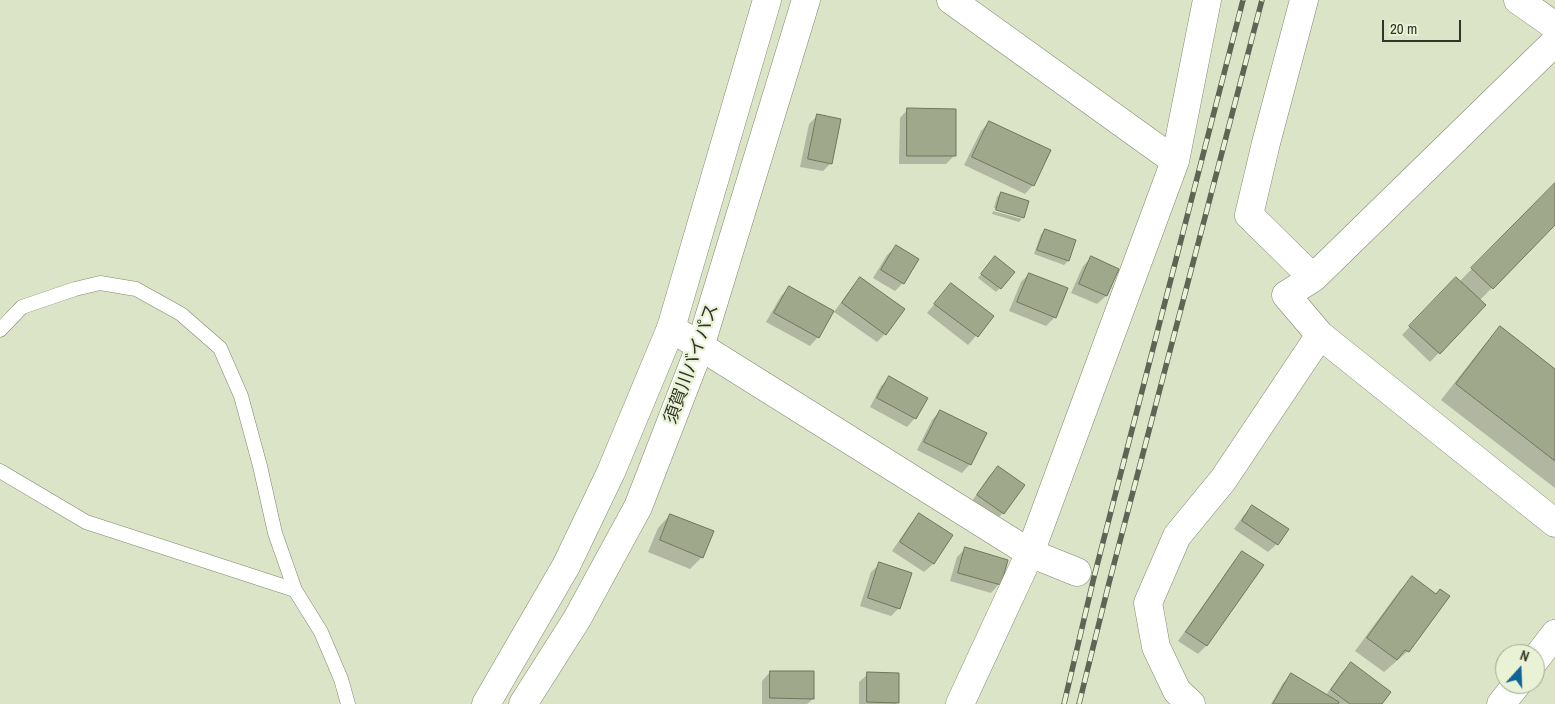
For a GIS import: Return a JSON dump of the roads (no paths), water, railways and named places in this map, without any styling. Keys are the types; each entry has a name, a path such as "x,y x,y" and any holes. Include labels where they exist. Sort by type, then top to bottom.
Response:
{"main road":[{"name":"須賀川バイパス","path":"486,704 566,566 611,472 671,328 767,0"},
{"name":"須賀川バイパス","path":"523,704 577,618 638,507 700,347 806,0"},
{"path":"951,0 1175,162"},
{"path":"960,704 1030,553 1175,162 1207,0"},
{"path":"1304,0 1266,143 1249,216 1313,278"},
{"path":"1518,0 1555,26"},
{"path":"1555,42 1313,278 1286,295 1320,335 1555,523"},
{"path":"671,328 1030,553 1077,572"},
{"path":"1191,704 1178,691 1156,648 1148,603 1177,536 1222,480 1320,335"},
{"path":"1545,647 1555,634"},
{"path":"1501,704 1509,694"}],"lane":[{"path":"0,330 22,307 75,289 100,283 136,289 182,314 220,348 241,396 260,466 275,533 295,590 321,632 341,679 348,704"},
{"path":"0,471 86,522 295,590"}],"railway":[{"path":"1064,704 1094,577 1243,0"},
{"path":"1079,704 1262,0"}]}
